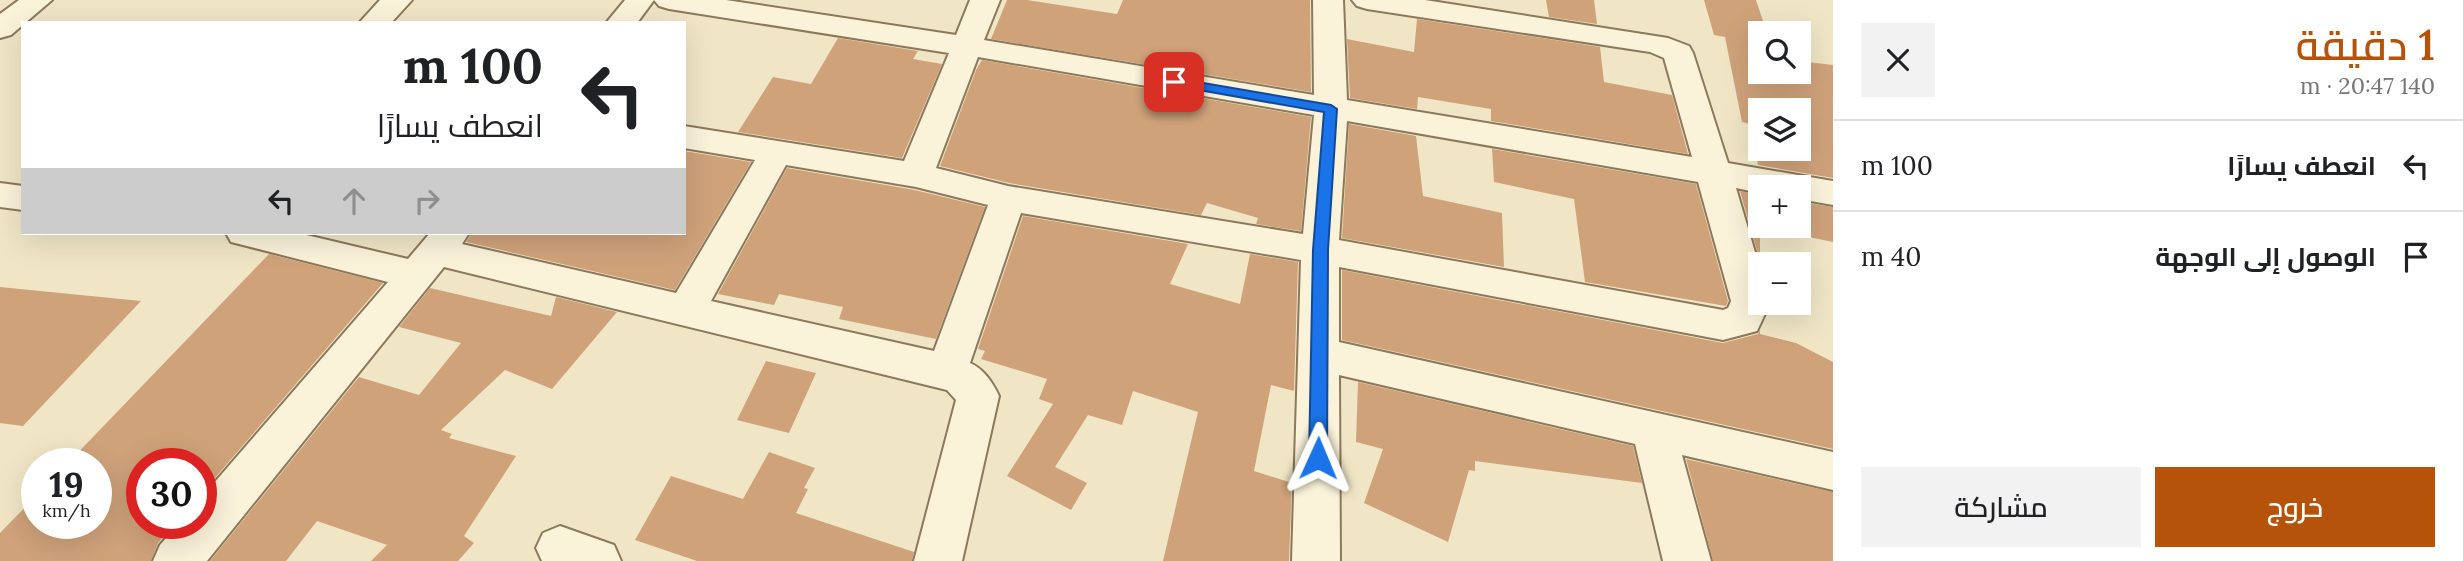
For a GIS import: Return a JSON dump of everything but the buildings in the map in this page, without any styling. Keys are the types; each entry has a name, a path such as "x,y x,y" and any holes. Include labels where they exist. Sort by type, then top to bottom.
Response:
{"street":[{"path":"0,29 37,0"},
{"path":"376,21 397,0"},
{"path":"623,21 640,0"},
{"path":"669,0 965,46 1748,179"},
{"path":"916,175 985,0"},
{"path":"1316,561 1320,250 1331,109 1328,0"},
{"path":"686,137 916,175 1008,198 1320,250 1723,325 1744,320 1751,300 1681,59 1669,47 1367,0"},
{"path":"0,29 21,31"},
{"path":"686,310 776,153"},
{"path":"1811,189 1833,193"},
{"path":"0,195 21,198"},
{"path":"947,371 1008,198"},
{"path":"263,235 434,253 947,371 962,378 978,396 938,561"},
{"path":"177,561 434,253"},
{"path":"1320,354 1833,471"},
{"path":"1653,430 1687,561"}],"route":[{"path":"1174,82 1331,109 1320,250 1318,458"}]}
